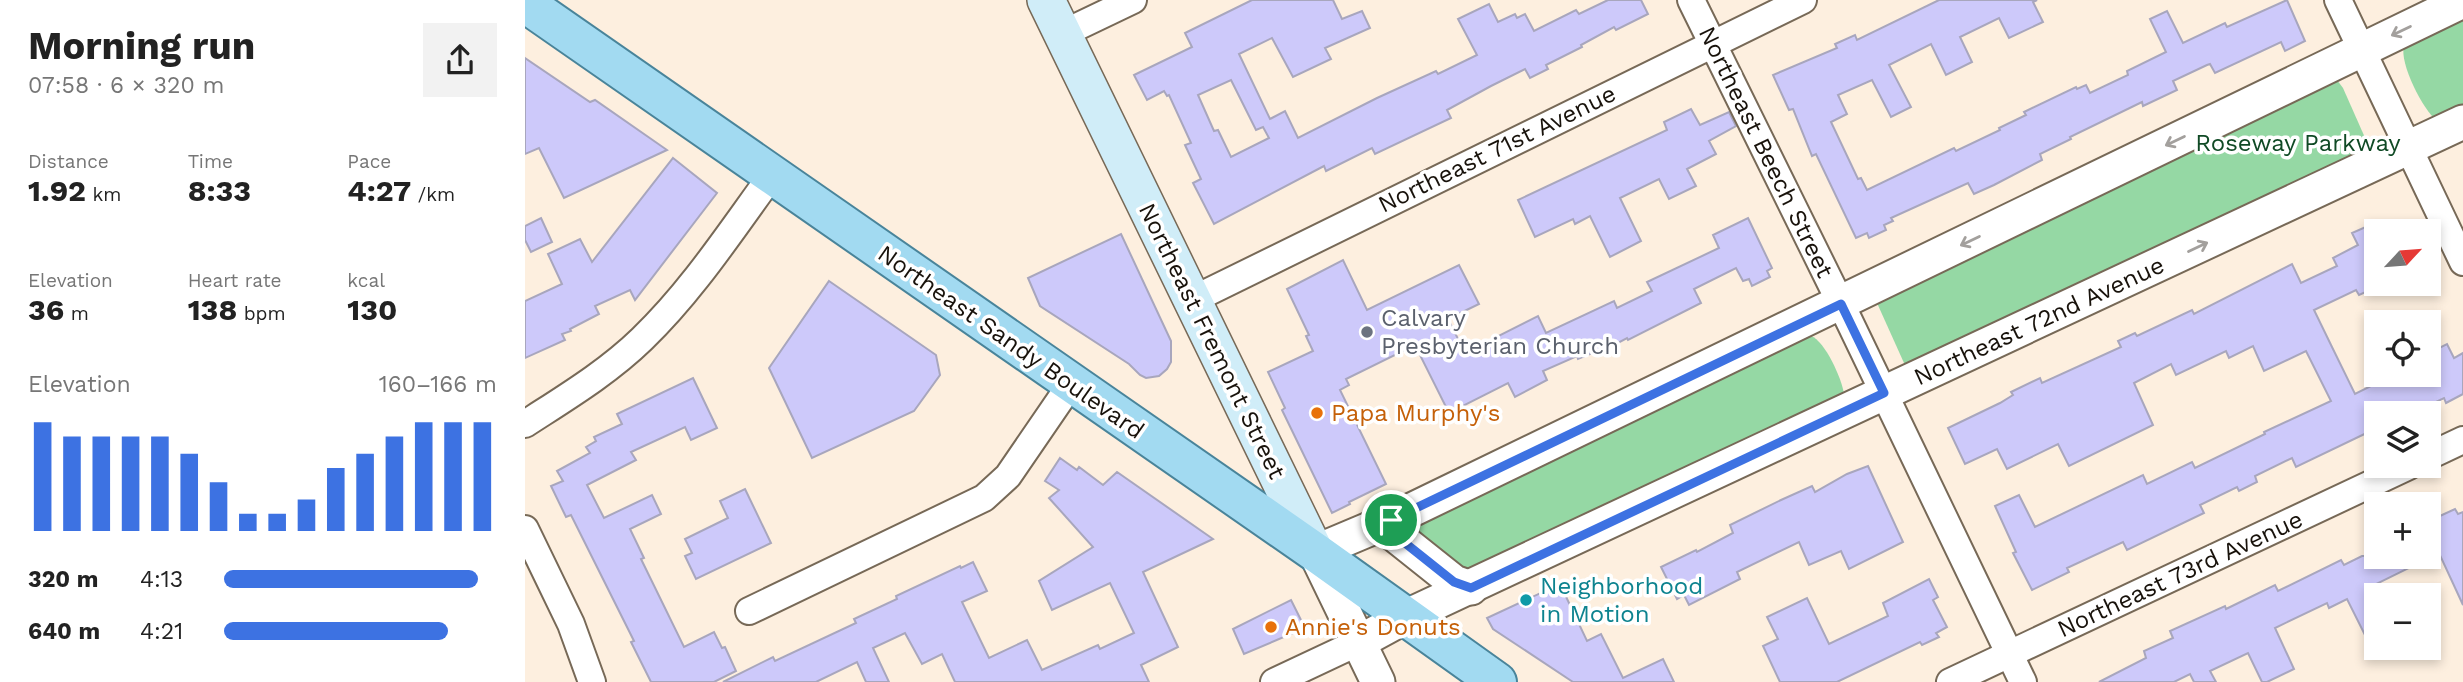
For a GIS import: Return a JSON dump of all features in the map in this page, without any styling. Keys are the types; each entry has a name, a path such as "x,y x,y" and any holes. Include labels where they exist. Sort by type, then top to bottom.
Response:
{"main road":[{"name":"Northeast Fremont Street","path":"1045,0 1315,552"},
{"name":"Northeast Sandy Boulevard","path":"525,3 1315,552 1497,682"}],"street":[{"path":"1062,34 1133,0"},
{"name":"Northeast Beech Street","path":"1691,0 1841,304 2022,682"},
{"name":"Northeast 71st Avenue","path":"1192,300 1803,0"},
{"path":"2338,0 2463,262"},
{"path":"1315,552 1391,520 2463,1"},
{"name":"Northeast 72nd Avenue","path":"1274,682 1405,617 2463,122"},
{"path":"525,424 596,377 642,340 690,286 772,175"},
{"path":"749,611 984,498 1008,476 1071,384"},
{"path":"2441,450 2463,440"},
{"name":"Northeast 73rd Avenue","path":"1950,682 2383,478"},
{"path":"1391,520 1395,535 1454,582 1471,588"},
{"path":"525,529 571,624 584,679"},
{"name":"Northeast Fremont Street","path":"1315,552 1378,682"}],"green space":[{"name":"Roseway Parkway","path":"2463,13 2463,114 2437,121 2413,86 2405,63 2404,46"},
{"name":"Roseway Parkway","path":"2337,80 2370,149 1907,367 1904,363 1877,303"},
{"path":"1811,336 1822,345 1832,361 1844,394 1467,573 1413,530 1415,526"}],"building":[{"path":"1252,0 1333,0 1342,19 1362,11 1370,28 1325,48 1331,59 1293,77 1272,38 1239,54 1270,119 1285,111 1298,138 1377,98 1477,55 1458,19 1489,4 1498,22 1515,14 1517,18 1525,14 1534,31 1576,10 1579,14 1608,0 1641,0 1648,14 1616,30 1614,27 1546,65 1548,69 1530,78 1525,69 1491,86 1447,110 1451,118 1375,154 1372,148 1326,171 1324,166 1214,224 1193,183 1201,179 1185,145 1191,143 1169,95 1164,91 1147,100 1134,75 1192,47 1185,33","holes":["1231,80 1256,130 1263,127 1269,138 1231,157 1218,130 1214,131 1198,95"]},
{"path":"1939,0 2037,0 2033,2 2043,22 2009,38 1999,18 1960,37 1972,62 1946,75 1931,44 1889,65 1911,107 1891,117 1872,80 1838,95 1847,114 1831,122 1858,179 1861,178 1867,190 1954,148 1956,151 2000,130 1999,128 2026,115 2024,112 2076,87 2077,89 2086,85 2090,93 2128,75 2127,71 2166,52 2150,19 2167,11 2183,43 2225,23 2227,27 2287,0 2305,41 2285,51 2281,42 2215,73 2210,64 2207,65 2173,81 2177,90 2143,106 2142,102 2070,137 2071,139 2040,154 2042,160 1994,185 1974,194 1968,183 1891,218 1893,221 1884,225 1886,230 1869,238 1867,233 1856,238 1816,154 1812,156 1793,109 1789,110 1773,75 1837,48 1835,44 1855,35 1857,40"},
{"path":"525,58 590,102 595,100 667,150 564,198 539,148 525,154"},
{"path":"1691,109 1700,125 1729,112 1736,126 1709,141 1716,154 1687,169 1696,186 1669,199 1659,179 1620,198 1641,241 1610,257 1590,216 1575,224 1573,219 1535,237 1518,200 1667,130 1664,122"},
{"path":"673,158 717,193 635,300 630,290 595,306 599,314 562,334 565,340 525,358 525,301 562,284 548,254 580,239 592,262"},
{"path":"541,218 552,242 531,252 525,240 525,226"},
{"path":"1748,218 1772,268 1767,271 1770,277 1752,286 1749,279 1743,281 1736,268 1694,289 1701,303 1628,340 1627,338 1578,359 1577,356 1543,371 1547,380 1515,397 1508,383 1449,413 1415,345 1346,379 1349,385 1340,390 1386,484 1332,513 1282,410 1285,408 1268,372 1313,351 1306,336 1309,335 1287,289 1343,260 1367,310 1459,265 1479,304 1448,319 1465,353 1538,316 1546,333 1614,301 1617,308 1652,291 1647,282 1719,248 1713,235"},
{"path":"2364,228 2364,293 2359,295 2356,290 2314,310 2355,394 2369,387 2441,387 2441,347 2447,344 2454,358 2463,353 2463,394 2446,403 2444,398 2438,401 2364,401 2364,434 2296,467 2292,458 2255,476 2257,482 2239,491 2237,487 2200,505 2204,513 2127,550 2123,542 2067,568 2069,572 2032,590 2013,553 2016,552 1995,506 2019,495 2035,527 2143,475 2147,484 2192,462 2195,468 2265,434 2264,432 2331,401 2306,351 2264,371 2253,346 2229,358 2226,351 2176,375 2171,364 2134,383 2153,425 2069,466 2058,444 2007,469 1997,449 1965,464 1948,428 2000,403 2013,395 2011,392 2040,378 2042,383 2121,347 2118,341 2135,333 2137,336 2192,310 2194,314 2292,264 2301,283 2337,266 2333,258 2358,245 2352,233"},
{"path":"1121,234 1171,341 1171,362 1159,376 1146,378 1140,375 1129,364 1040,306 1028,278"},
{"path":"829,281 936,355 940,375 914,411 812,458 769,368"},
{"path":"693,378 717,428 691,440 685,427 631,452 636,460 587,485 604,518 652,495 661,514 630,529 644,558 641,559 684,647 714,632 722,648 725,647 736,671 714,682 651,682 631,642 634,641 571,515 566,517 551,486 563,481 557,471 590,453 586,447 596,441 594,437 622,424 617,414"},
{"path":"1060,458 1077,470 1079,467 1103,485 1117,472 1213,539 1143,572 1178,647 1141,665 1149,682 955,682 942,654 922,664 905,633 873,648 889,682 866,682 857,662 816,682 723,682 773,657 775,661 856,623 854,619 897,599 896,596 973,562 987,591 962,602 989,658 1027,640 1042,670 1098,645 1100,649 1134,633 1110,583 1052,610 1039,581 1093,547 1049,498 1059,490 1045,481"},
{"path":"1868,466 1903,542 1849,569 1841,551 1809,565 1799,542 1737,572 1740,579 1689,605 1684,595 1677,599 1661,567 1733,533 1730,525 1781,500 1812,486 1815,492"},
{"path":"745,489 771,543 696,579 685,556 692,553 685,539 728,518 720,501"},
{"path":"2455,509 2458,514 2463,512 2463,605 2441,557 2441,515"},
{"path":"2362,556 2364,569 2406,569 2378,583 2364,583 2364,633 2347,599 2329,608 2327,603 2275,628 2294,669 2267,682 2262,682 2248,653 2210,671 2216,682 2194,682 2190,674 2174,682 2099,682 2146,658 2144,651 2173,638 2170,631 2225,606 2226,609 2275,585 2278,591 2341,560 2344,565"},
{"path":"1929,579 1938,597 1933,600 1947,627 1936,633 1939,637 1922,645 1920,642 1837,682 1780,682 1763,646 1778,639 1767,617 1807,598 1829,644 1888,616 1883,603"},
{"path":"1560,584 1587,641 1601,634 1623,678 1663,659 1674,682 1573,682 1493,629 1487,618"},
{"name":"Annie's Donuts","path":"1291,600 1305,628 1244,654 1233,629"}],"place":[{"name":"Calvary Presbyterian Church","path":"1367,332"},
{"name":"Papa Murphy's","path":"1317,413"},
{"name":"Neighborhood in Motion","path":"1526,600"},
{"name":"Annie's Donuts","path":"1271,627"}],"route":[{"path":"1841,304 1884,393 1471,588 1454,582 1426,562 1395,535 1391,520 1841,304"}]}
